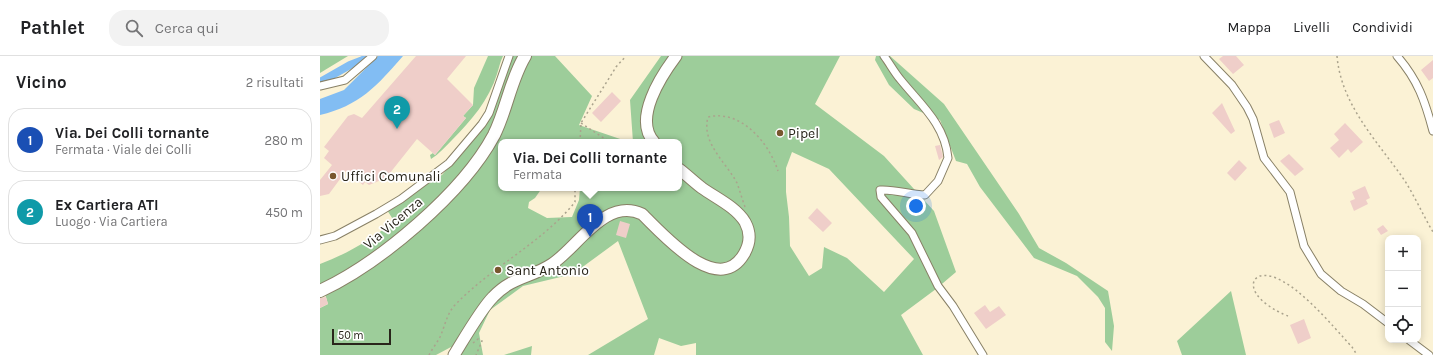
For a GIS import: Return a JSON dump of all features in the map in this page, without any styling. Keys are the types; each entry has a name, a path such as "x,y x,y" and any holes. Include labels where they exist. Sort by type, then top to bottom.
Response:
{"main road":[{"name":"Via Vicenza","path":"320,290 345,278 377,257 457,186 482,154 498,127 515,76 525,56"},
{"path":"652,139 647,133 646,126 651,100 666,70 676,56"},
{"path":"457,351 492,298 506,284 554,263 599,222 620,212 633,210 642,214 694,262 715,270 740,262 748,247 749,235 745,222 734,211 682,171"}],"street":[{"path":"320,86 345,80 373,56"},
{"path":"320,240 335,236 376,214 401,199 445,167 482,124 494,100 509,56"},
{"path":"884,56 899,78 925,106 934,119 940,130 948,158 938,181 925,195 911,195 891,190 880,190 881,197 912,233 938,286 953,306 983,355"},
{"path":"1204,56 1232,85 1247,107 1264,158 1290,192 1304,246 1321,274 1341,291 1363,304 1385,322"},
{"path":"1397,56 1414,77 1425,100 1433,131"},
{"path":"1413,343 1429,355"}],"path":[{"path":"580,139 581,123 616,67 626,56"},
{"path":"1337,56 1345,91 1366,128 1406,182 1433,232"},
{"path":"745,207 736,183 710,143 706,126 708,117 719,115 734,119 752,130 774,159 778,171"},
{"path":"581,123 605,139"},
{"path":"429,355 440,337 445,319 453,308 494,270 562,218 576,202 575,191"},
{"path":"1288,316 1273,309 1256,294 1253,285 1254,280 1259,276 1268,275 1280,279 1294,289 1352,347 1357,355"},
{"path":"457,351 469,348 478,339 482,341 476,355"}],"green space":[{"path":"320,56 348,56 320,73"},
{"path":"488,56 503,56 494,84 479,110 442,150 431,159 430,155 433,153 435,155 466,118 463,116 473,105 474,88"},
{"path":"512,56 519,56 497,116 488,135 474,157 457,179 414,221 390,240 343,272 320,284 320,264 359,246 394,221 387,210 397,206 429,181 442,175 478,133"},
{"path":"530,56 555,56 592,96 579,125 620,139 498,139 498,191 540,191 535,198 529,202 528,208 547,218 572,217 579,200 580,191 682,191 682,139 633,139 630,100 661,56 840,56 815,104 884,156 934,211 956,272 901,315 923,355 696,355 696,343 681,346 659,338 654,355 588,355 648,319 618,241 573,274 523,286 490,310 479,333 483,355 458,355 451,347 436,355 320,355 320,308 328,304 325,294 345,285 366,271 461,189","holes":["792,152 829,169 914,259 884,292 847,258 824,247 822,268 809,276 790,246 786,192 786,168"]},
{"path":"876,56 890,56 944,104 1019,214 1039,248 1066,263 1108,291 1114,326 1112,351 1105,342 1105,308 1098,297 1077,276 1034,258 980,187 967,164 956,161 940,120 914,109 889,85 875,60"},
{"path":"1231,291 1246,355 1182,355 1177,341"},
{"path":"532,346 531,355 504,355"}],"water":[{"path":"378,56 403,56 385,77 357,100 334,111 320,115 320,99 344,90"}],"building":[{"path":"416,56 466,56 447,79 473,105 463,116 466,118 435,155 417,139 386,178 369,185 365,182 363,185 346,171 329,194 320,196 320,180 332,165 324,158 329,151 324,147 348,116 354,114 362,118"},
{"path":"1223,56 1236,56 1244,65 1233,74 1219,59"},
{"path":"1433,60 1433,78 1429,81 1421,70"},
{"path":"612,92 621,101 601,122 592,113"},
{"path":"1222,103 1235,131 1231,134 1212,113"},
{"path":"1279,120 1285,133 1274,138 1269,124"},
{"path":"1345,123 1363,142 1351,153 1348,149 1339,158 1330,148 1339,140 1334,134"},
{"path":"940,145 943,157 939,160 935,146"},
{"path":"1289,154 1304,169 1295,176 1280,161"},
{"path":"1239,160 1247,168 1235,181 1227,173"},
{"path":"1365,186 1370,198 1366,200 1368,204 1354,211 1350,201 1355,199 1352,192"},
{"path":"817,208 832,223 823,232 808,218"},
{"path":"620,221 630,224 626,238 616,235"},
{"path":"1383,225 1388,231 1381,235 1377,229"},
{"path":"326,297 328,304 320,308 320,298"},
{"path":"985,305 990,312 999,306 1006,315 986,329 974,313"},
{"path":"1304,319 1311,338 1298,344 1290,325"}],"waterway":[{"path":"320,82 368,56"}],"place":[{"name":"Ex Cartiera ATI","path":"397,129"},
{"name":"Pipel","path":"780,133"},
{"name":"Uffici Comunali","path":"333,176"},
{"name":"Via. Dei Colli tornante","path":"590,237"},
{"name":"Sant Antonio","path":"498,270"}]}
